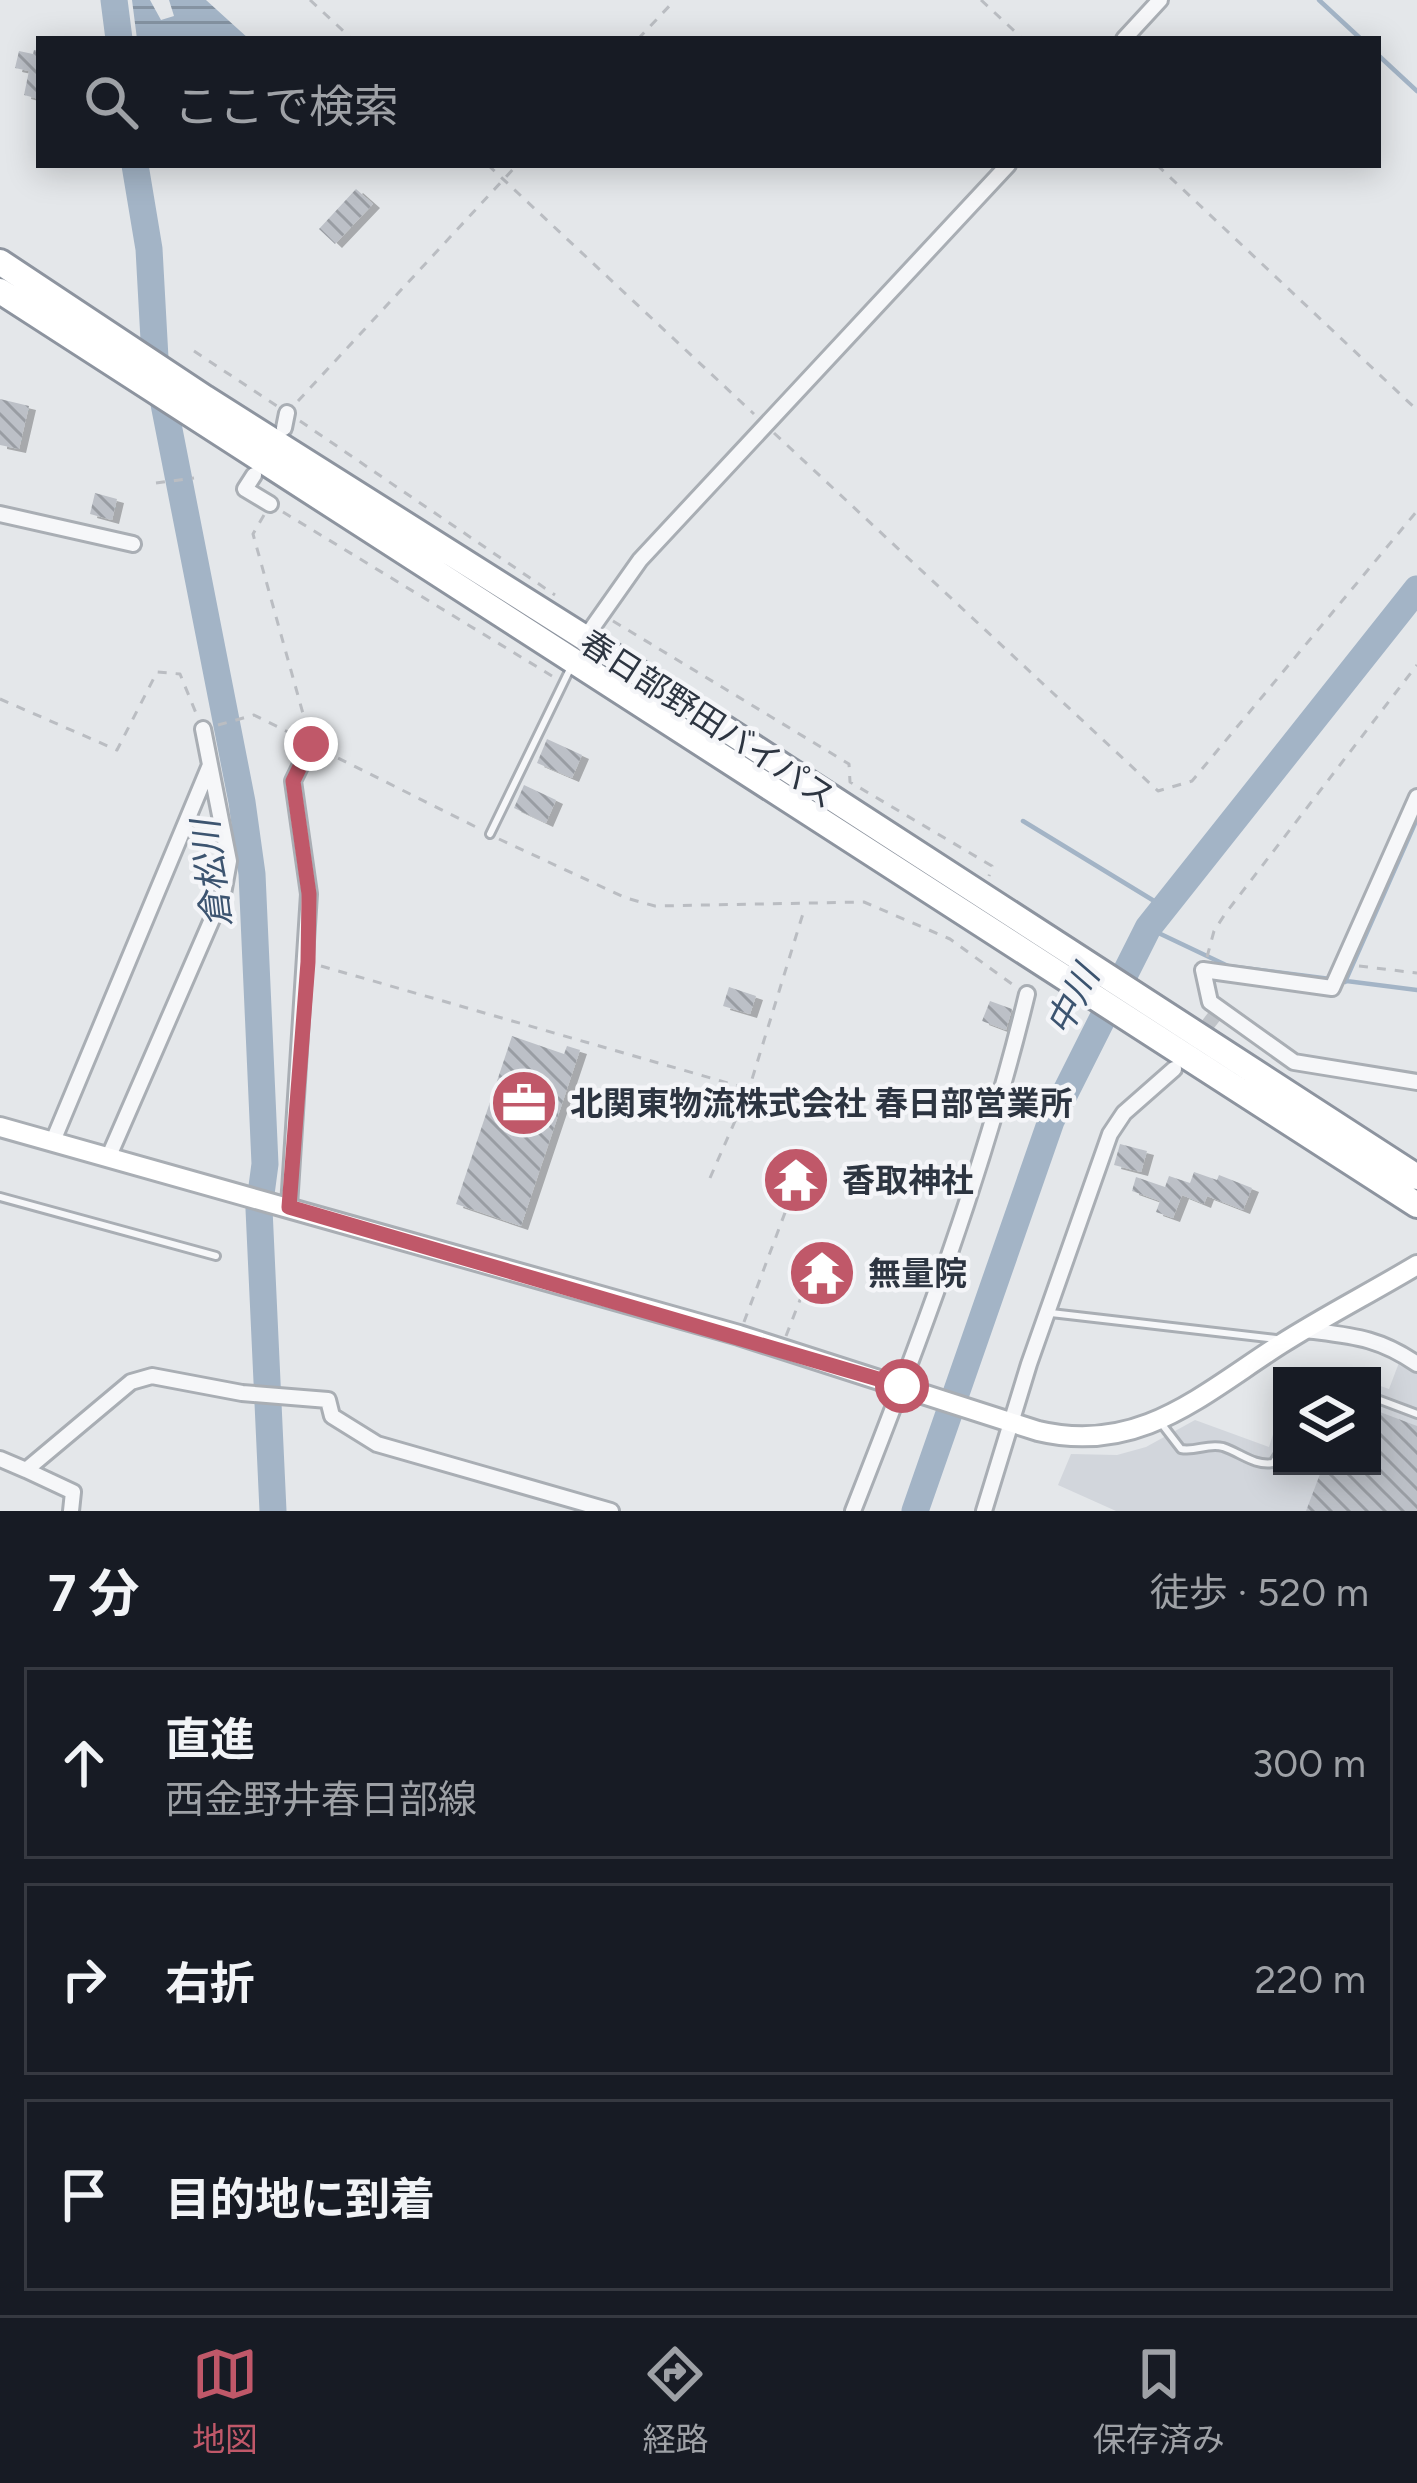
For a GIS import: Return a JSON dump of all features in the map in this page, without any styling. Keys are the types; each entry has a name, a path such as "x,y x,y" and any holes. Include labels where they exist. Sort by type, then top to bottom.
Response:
{"highway":[{"name":"春日部野田バイパス","path":"0,262 205,398 574,661"},
{"name":"春日部野田バイパス","path":"0,291 574,661 1053,957 1417,1205"},
{"name":"春日部野田バイパス","path":"1172,1034 1417,1177"}],"main road":[{"path":"0,1126 739,1335 1008,1421 1078,1438 1116,1436 1160,1421 1417,1265"}],"street":[{"path":"1127,36 1160,0"},
{"path":"574,661 640,560 1005,168"},
{"path":"254,475 245,489 270,504"},
{"path":"0,514 133,544"},
{"path":"109,1156 223,894 229,861 203,729"},
{"path":"280,1204 308,962 309,894 293,781 311,744"},
{"path":"53,1141 210,766"},
{"path":"1417,797 1332,988 1203,970 1210,1002 1294,1062 1417,1082"},
{"path":"853,1511 910,1388 979,1173 1027,994"},
{"path":"984,1511 1008,1421 1110,1134 1124,1113 1174,1070"},
{"path":"1306,1330 1372,1338 1417,1364"},
{"path":"26,1470 131,1382 152,1376 242,1393 328,1400 332,1416 377,1444 611,1511"},
{"path":"0,1459 73,1492 71,1511"}],"lane":[{"path":"490,834 574,661"},
{"path":"0,1197 216,1256"},
{"path":"1047,1313 1287,1340"},
{"path":"1381,1400 1417,1414"},
{"path":"1160,1421 1181,1450 1222,1447 1262,1464 1273,1462"}],"path":[{"path":"310,0 349,36"},
{"path":"641,36 675,0"},
{"path":"981,0 1020,36"},
{"path":"491,168 1158,791 1192,781 1417,511"},
{"path":"286,420 514,168"},
{"path":"1160,168 1417,410"},
{"path":"194,351 286,420 563,601"},
{"path":"156,483 194,478"},
{"path":"311,744 253,534 270,504 574,661"},
{"path":"602,614 849,764 850,782 992,866 988,878"},
{"path":"1203,970 1214,931 1225,914 1417,664"},
{"path":"0,699 117,750 157,672 181,674 203,729 254,715 626,898 655,906 864,902 950,939 1027,994"},
{"path":"710,1178 749,1089 806,905"},
{"path":"308,962 749,1089"},
{"path":"1340,964 1417,973"},
{"path":"739,1335 792,1194"},
{"path":"781,1348 805,1287"}],"shaded area":[{"path":"1400,1360 1417,1372 1417,1511 1116,1511 1058,1485 1071,1454 1117,1455 1146,1447 1195,1420 1269,1447 1273,1434 1273,1475 1381,1475 1381,1386 1389,1389"}],"water":[{"path":"132,0 150,0 161,20 174,16 169,0 206,0 246,36 137,36"}],"building":[{"path":"36,50 36,98 24,95 29,71 15,68 19,51 33,54"},
{"path":"356,189 373,204 335,244 319,229"},
{"path":"0,399 29,406 19,449 0,445"},
{"path":"95,493 117,499 112,520 90,514"},
{"path":"547,739 582,755 572,778 537,763"},
{"path":"524,785 556,800 546,823 514,808"},
{"path":"729,987 756,996 750,1014 723,1006"},
{"path":"990,1001 1012,1009 1006,1030 982,1021"},
{"path":"512,1036 564,1054 567,1046 580,1050 521,1226 456,1204"},
{"path":"1120,1144 1147,1151 1141,1172 1114,1165"},
{"path":"1194,1172 1217,1180 1219,1175 1252,1188 1243,1210 1207,1196 1204,1204 1182,1195 1173,1218 1156,1212 1160,1201 1132,1191 1136,1177 1165,1187 1169,1176 1190,1183"},
{"path":"1381,1412 1417,1426 1417,1511 1306,1511 1320,1475 1381,1475"}],"waterway":[{"name":"倉松川","path":"114,0 119,36"},
{"path":"1319,0 1358,36"},
{"path":"1381,58 1417,91"},
{"name":"倉松川","path":"136,168 149,249 155,358 252,874 265,1164 259,1209 273,1511"},
{"name":"中川","path":"915,1511 1051,1121 1148,928 1417,589"},
{"path":"1345,982 1417,819"},
{"path":"1023,821 1164,907"},
{"path":"1148,928 1228,966 1417,990"}],"tunnel":[{"path":"1195,1041 1220,1009"}],"place":[{"name":"北関東物流株式会社 春日部営業所","path":"524,1103"},
{"name":"香取神社","path":"796,1180"},
{"name":"無量院","path":"822,1273"}],"route":[{"path":"311,744 293,781 309,894 289,1207 902,1386"}]}
